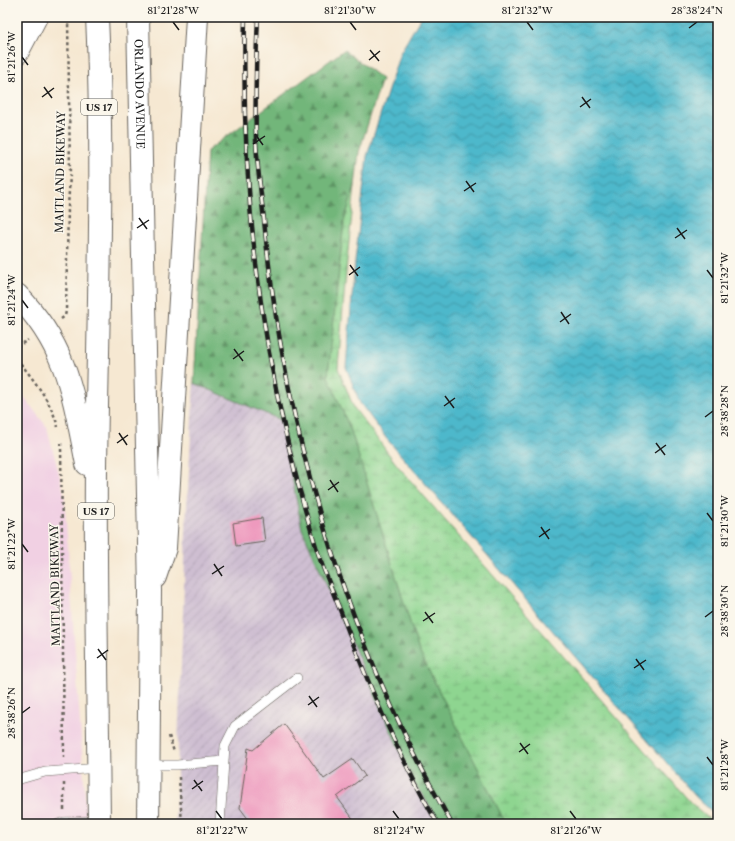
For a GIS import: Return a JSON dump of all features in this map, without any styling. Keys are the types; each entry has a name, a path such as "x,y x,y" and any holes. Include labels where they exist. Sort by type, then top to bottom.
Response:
{"main road":[{"path":"17,53 36,17"},
{"name":"US 17","path":"97,17 99,68 99,198 96,504 99,822"},
{"name":"ORLANDO AVENUE","path":"138,17 150,591 148,824"},
{"path":"150,591 165,548 197,17"},
{"path":"17,295 46,329 58,349 66,371 96,504"}],"lane":[{"path":"220,824 225,746 235,726 297,678"},
{"path":"149,765 177,765 224,761"},
{"path":"17,780 45,772 99,768"},
{"path":"61,823 99,822"}],"path":[{"name":"MAITLAND BIKEWAY","path":"56,323 65,316 66,311 70,175 68,17"},
{"path":"17,347 33,337"},
{"path":"17,359 34,380 45,398 56,420 59,432"},
{"name":"MAITLAND BIKEWAY","path":"61,438 64,771 61,823"}],"shaded area":[{"path":"194,383 281,419 302,529 414,783 442,824 175,824 187,505"},
{"path":"17,388 47,427 64,493 87,824 17,824"}],"green space":[{"path":"344,50 382,79 359,152 355,186 344,222 328,376 351,431 419,651 506,824 442,824 414,783 302,529 281,420 194,383 207,151"},
{"path":"355,186 338,368 354,408 397,465 691,803 715,824 506,824 419,651 351,431 328,376 344,222"}],"water":[{"path":"421,17 718,17 718,817 697,798 386,438 360,403 346,367 355,262 367,156 400,53"}],"building":[{"path":"262,518 265,542 236,546 233,523"},
{"path":"284,724 324,779 353,759 365,776 337,797 357,824 252,824 240,808 248,748 253,750"}],"railway":[{"path":"245,17 245,127 253,236 259,291 268,345 290,452 304,507 321,562 379,706 412,778 438,824"},
{"path":"258,17 256,63 256,140 258,170 273,299 287,378 304,455 325,532 351,607 380,681 414,753 452,824"}]}
